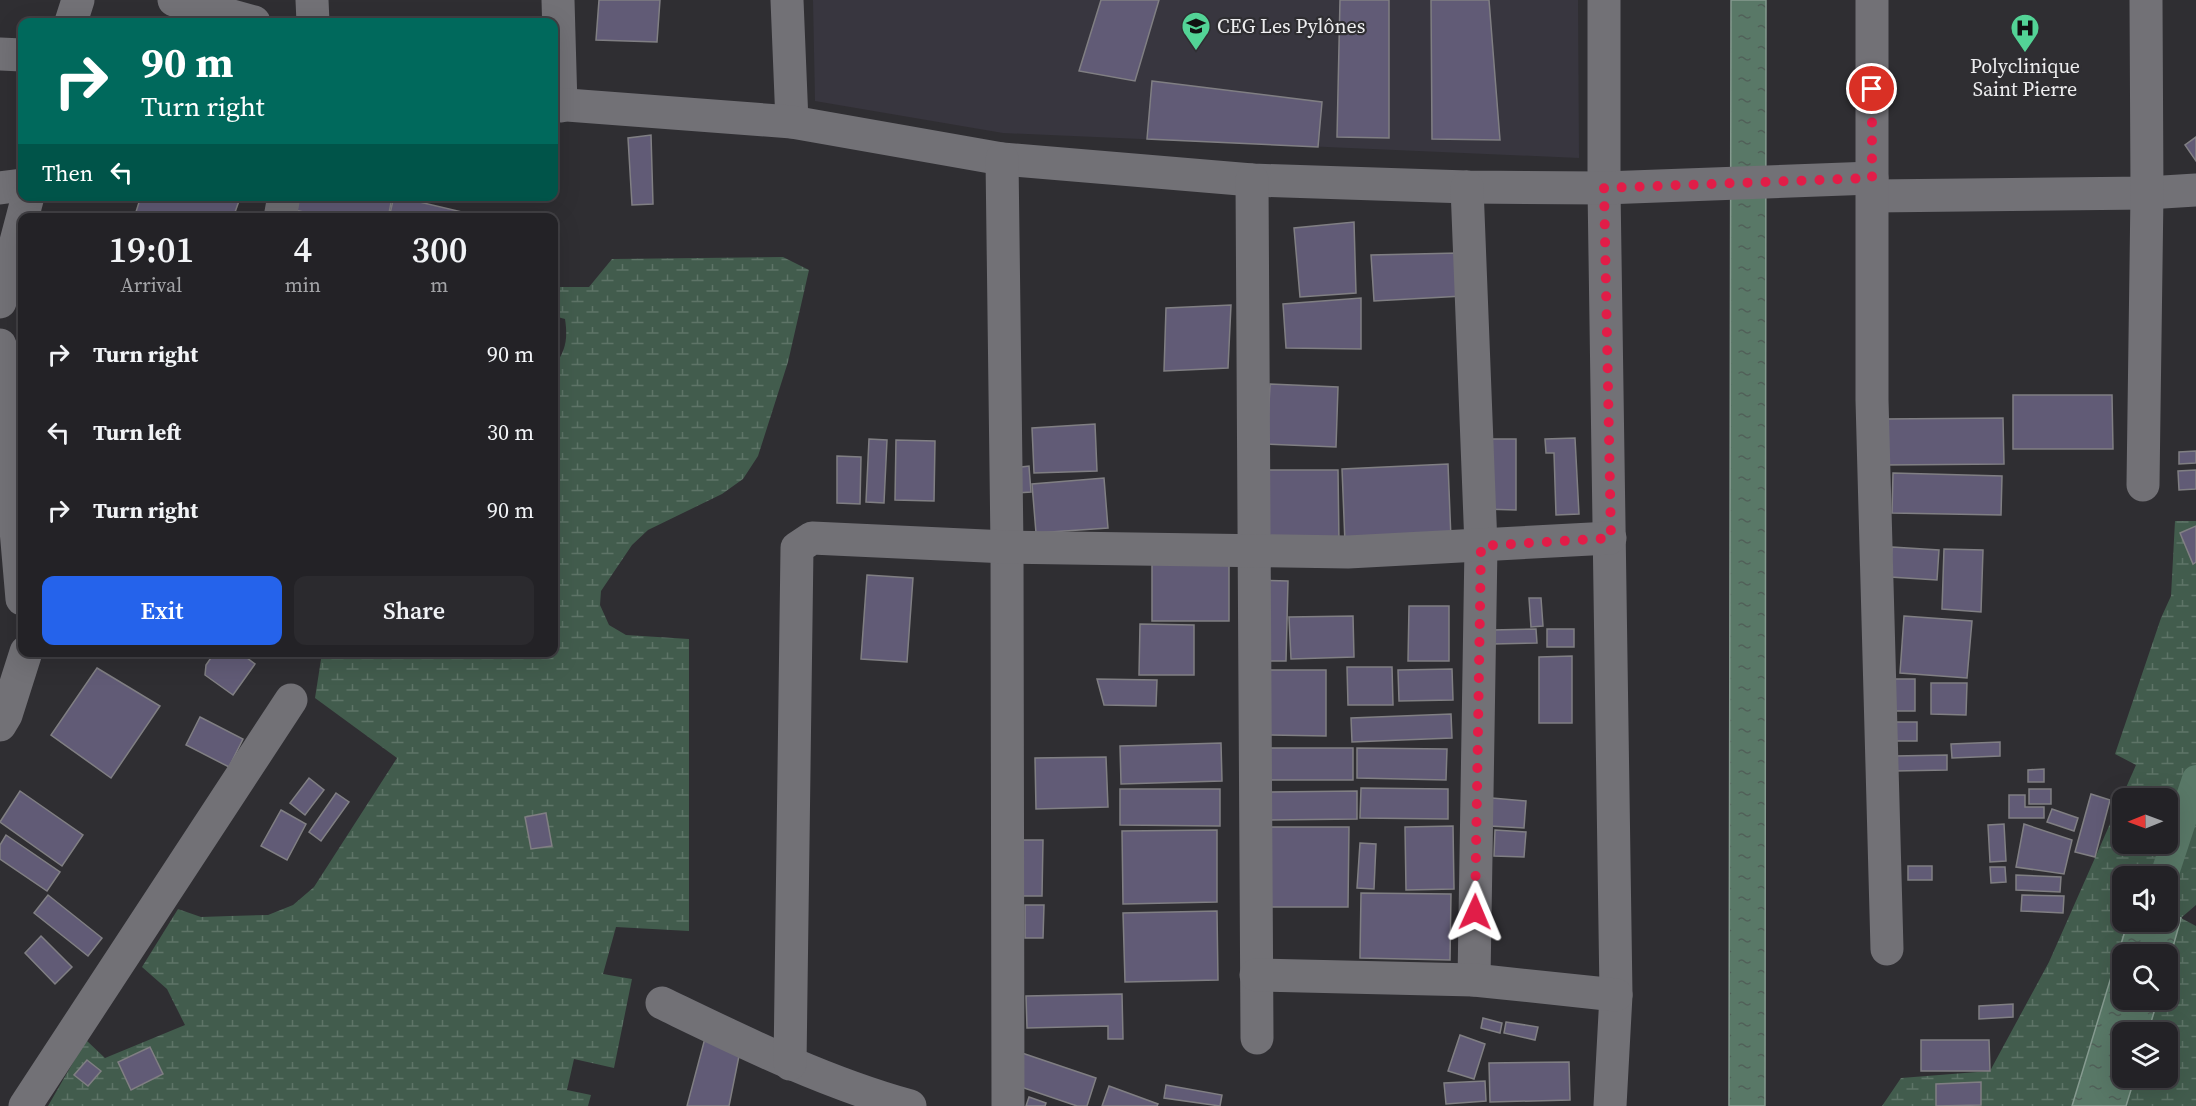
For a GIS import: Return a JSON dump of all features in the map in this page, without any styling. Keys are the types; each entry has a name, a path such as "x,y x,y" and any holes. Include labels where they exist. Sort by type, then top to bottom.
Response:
{"street":[{"path":"72,18 78,0"},
{"path":"174,0 239,18"},
{"path":"312,0 313,18"},
{"path":"558,0 558,18"},
{"path":"787,0 792,122"},
{"path":"1604,0 1604,188 1616,994 1610,1106"},
{"path":"1872,0 1872,400 1887,949"},
{"path":"2143,485 2147,193 2146,0"},
{"path":"0,54 18,55"},
{"path":"558,105 792,122 1002,159 1252,180 1467,187 1604,188 1766,182 1872,187 2147,193 2196,190"},
{"path":"1002,159 1007,547 1008,1106"},
{"path":"1252,180 1257,1038"},
{"path":"0,189 18,186"},
{"path":"1467,187 1481,546 1474,980"},
{"path":"0,302 18,234"},
{"path":"0,345 9,411 18,541"},
{"path":"790,1064 797,548 812,538 1007,547 1348,552 1611,538"},
{"path":"0,652 18,651"},
{"path":"0,725 6,715 22,657"},
{"path":"25,1106 291,700"},
{"path":"1256,975 1474,980 1616,994"},
{"path":"662,1003 868,1100 910,1106"}],"shaded area":[{"name":"CEG Les Pylônes","path":"813,0 1578,0 1579,158 1003,133 815,101"}],"green space":[{"path":"783,257 809,270 788,362 758,456 743,479 722,494 648,530 632,545 601,591 600,605 609,625 626,635 689,639 689,931 616,927 603,974 632,979 614,1068 574,1059 567,1090 591,1095 588,1106 48,1106 86,1040 105,1058 185,1025 167,989 142,967 178,909 201,917 268,915 293,905 314,887 397,758 315,698 321,657 558,657 558,360 564,350 566,332 565,319 558,317 558,287 589,287 612,259"},
{"path":"2175,521 2196,521 2196,905 2181,918 2196,926 2196,1106 2126,1106 2132,1088 2178,1088 2178,1022 2151,1022 2155,1010 2178,1010 2178,944 2174,944 2181,919 2178,918 2178,866 2112,866 2112,932 2125,932 2121,944 2112,944 2112,974 2072,1106 1882,1106 1901,1078 1990,1071 2049,962 2112,819 2112,854 2178,854 2178,788 2126,788 2136,765 2115,754 2161,618 2171,596"}],"water":[{"path":"1731,0 1766,0 1765,1106 1729,1106"},
{"path":"2125,932 2177,932 2174,944 2121,944"},
{"path":"2112,974 2112,1010 2155,1010 2151,1022 2112,1022 2112,1088 2132,1088 2126,1106 2072,1106"}],"building":[{"path":"599,0 660,0 657,42 596,40"},
{"path":"1101,0 1159,0 1135,81 1079,71"},
{"path":"1340,0 1389,0 1389,138 1337,137"},
{"path":"1431,0 1489,0 1500,140 1432,139"},
{"path":"1152,81 1322,102 1318,147 1147,139"},
{"path":"651,135 653,204 632,205 628,138"},
{"path":"2196,137 2196,161 2185,145"},
{"path":"139,201 239,201 235,213 136,213"},
{"path":"293,201 391,201 389,213 308,213 291,209"},
{"path":"393,201 415,201 466,213 390,213"},
{"path":"1354,222 1356,293 1300,297 1294,228"},
{"path":"1458,253 1463,296 1374,301 1371,255"},
{"path":"1361,298 1361,349 1286,348 1283,304"},
{"path":"1231,305 1228,368 1164,371 1166,308"},
{"path":"1270,384 1338,387 1336,447 1267,444"},
{"path":"2013,395 2112,395 2113,449 2013,449"},
{"path":"2003,418 2004,464 1884,465 1884,419"},
{"path":"1095,424 1097,471 1034,473 1032,428"},
{"path":"1575,438 1579,514 1556,515 1554,453 1546,453 1545,439"},
{"path":"869,439 887,440 884,503 866,502"},
{"path":"1483,439 1516,439 1516,510 1483,509"},
{"path":"896,440 935,441 934,501 895,500"},
{"path":"2196,451 2196,463 2179,464 2179,452"},
{"path":"837,456 861,457 860,504 837,503"},
{"path":"1448,464 1451,539 1345,543 1342,469"},
{"path":"1029,466 1031,492 1015,493 1013,468"},
{"path":"1262,470 1338,470 1339,542 1262,542"},
{"path":"2196,470 2196,489 2179,490 2178,471"},
{"path":"1893,473 2002,476 2001,515 1892,513"},
{"path":"1104,478 1108,528 1036,533 1032,484"},
{"path":"2196,526 2196,562 2193,564 2180,533"},
{"path":"1892,547 1939,550 1937,580 1890,577"},
{"path":"1944,549 1983,550 1981,612 1942,609"},
{"path":"1152,554 1229,554 1229,621 1152,621"},
{"path":"867,575 913,578 907,662 861,659"},
{"path":"1258,580 1288,581 1286,661 1256,661"},
{"path":"1529,598 1541,598 1543,626 1531,627"},
{"path":"1409,606 1449,606 1449,661 1408,661"},
{"path":"1353,616 1354,657 1291,659 1289,617"},
{"path":"1904,616 1972,621 1967,678 1900,673"},
{"path":"1140,624 1194,625 1194,675 1139,675"},
{"path":"1536,629 1537,643 1493,644 1492,630"},
{"path":"1547,629 1574,629 1574,647 1547,647"},
{"path":"1572,656 1572,723 1539,723 1539,657"},
{"path":"212,657 246,657 255,664 233,695 205,675 206,665"},
{"path":"1347,667 1392,667 1393,705 1348,705"},
{"path":"97,668 160,706 111,778 51,735"},
{"path":"1452,669 1453,700 1399,701 1398,670"},
{"path":"1265,670 1326,670 1326,736 1265,735"},
{"path":"1097,679 1157,680 1156,706 1104,705"},
{"path":"1893,679 1915,679 1915,711 1893,711"},
{"path":"1931,683 1967,683 1966,715 1931,714"},
{"path":"1451,714 1452,738 1352,742 1351,718"},
{"path":"200,717 243,739 229,767 186,745"},
{"path":"1893,722 1917,722 1917,741 1893,741"},
{"path":"2000,742 2000,756 1952,758 1951,744"},
{"path":"1221,743 1222,781 1121,784 1120,746"},
{"path":"1259,748 1353,748 1353,780 1260,780"},
{"path":"1357,748 1447,749 1446,780 1357,778"},
{"path":"1947,755 1947,770 1895,771 1895,756"},
{"path":"1106,757 1108,807 1036,809 1035,758"},
{"path":"2044,769 2044,782 2028,782 2028,770"},
{"path":"309,778 324,790 305,815 290,803"},
{"path":"1361,788 1448,789 1448,819 1360,818"},
{"path":"1120,789 1220,789 1220,826 1120,825"},
{"path":"2029,789 2051,789 2051,804 2029,804"},
{"path":"20,791 83,835 62,866 0,822"},
{"path":"1357,791 1357,819 1266,820 1266,792"},
{"path":"336,793 349,802 321,841 309,832"},
{"path":"2091,794 2110,800 2095,857 2075,852"},
{"path":"2009,795 2025,795 2025,807 2044,807 2044,818 2009,818"},
{"path":"1492,798 1526,801 1524,828 1490,826"},
{"path":"2052,809 2078,818 2074,831 2047,822"},
{"path":"281,810 306,824 287,860 261,846"},
{"path":"546,813 552,846 531,849 525,817"},
{"path":"2004,824 2006,861 1990,862 1988,825"},
{"path":"2024,824 2072,840 2064,874 2016,867"},
{"path":"1453,826 1454,889 1406,890 1405,827"},
{"path":"1262,827 1349,827 1348,907 1262,907"},
{"path":"1217,830 1217,902 1123,904 1122,831"},
{"path":"1495,830 1526,832 1524,857 1494,856"},
{"path":"6,835 60,872 47,891 0,859 0,845"},
{"path":"1022,840 1043,840 1042,896 1021,896"},
{"path":"1360,843 1376,844 1374,889 1357,888"},
{"path":"1908,866 1932,866 1932,880 1908,880"},
{"path":"1990,867 2005,867 2006,882 1991,883"},
{"path":"2016,875 2061,877 2060,892 2016,890"},
{"path":"1361,893 1451,894 1450,960 1360,958"},
{"path":"48,895 102,938 88,956 34,913"},
{"path":"2022,895 2064,896 2063,913 2021,911"},
{"path":"1025,905 1044,905 1043,938 1025,938"},
{"path":"1217,911 1218,980 1125,982 1123,913"},
{"path":"41,936 72,967 55,984 25,953"},
{"path":"1122,994 1123,1039 1108,1039 1108,1026 1027,1028 1026,996"},
{"path":"2013,1004 2013,1017 1979,1019 1979,1006"},
{"path":"1483,1018 1502,1023 1500,1033 1481,1028"},
{"path":"1506,1022 1538,1027 1535,1040 1504,1033"},
{"path":"1460,1035 1485,1044 1474,1079 1448,1071"},
{"path":"705,1038 739,1056 729,1106 687,1106"},
{"path":"1921,1040 1989,1040 1990,1071 1921,1071"},
{"path":"150,1047 163,1074 131,1090 118,1062"},
{"path":"1022,1053 1096,1078 1087,1106 1077,1106 1021,1087"},
{"path":"87,1060 101,1071 88,1086 74,1075"},
{"path":"1569,1062 1570,1100 1490,1102 1489,1063"},
{"path":"1485,1081 1486,1101 1446,1104 1444,1083"},
{"path":"1981,1082 1981,1105 1936,1106 1936,1084"},
{"path":"1166,1085 1222,1095 1220,1106 1164,1098"},
{"path":"1109,1086 1158,1104 1157,1106 1102,1106"},
{"path":"1029,1097 1046,1103 1045,1106 1026,1106"}],"waterway":[{"path":"2167,866 2196,779"}],"place":[{"name":"CEG Les Pylônes","path":"1196,52"},
{"name":"Polyclinique Saint Pierre","path":"2025,54"}],"route":[{"path":"1475,912 1481,546 1611,538 1604,188 1872,178 1872,89"}]}
